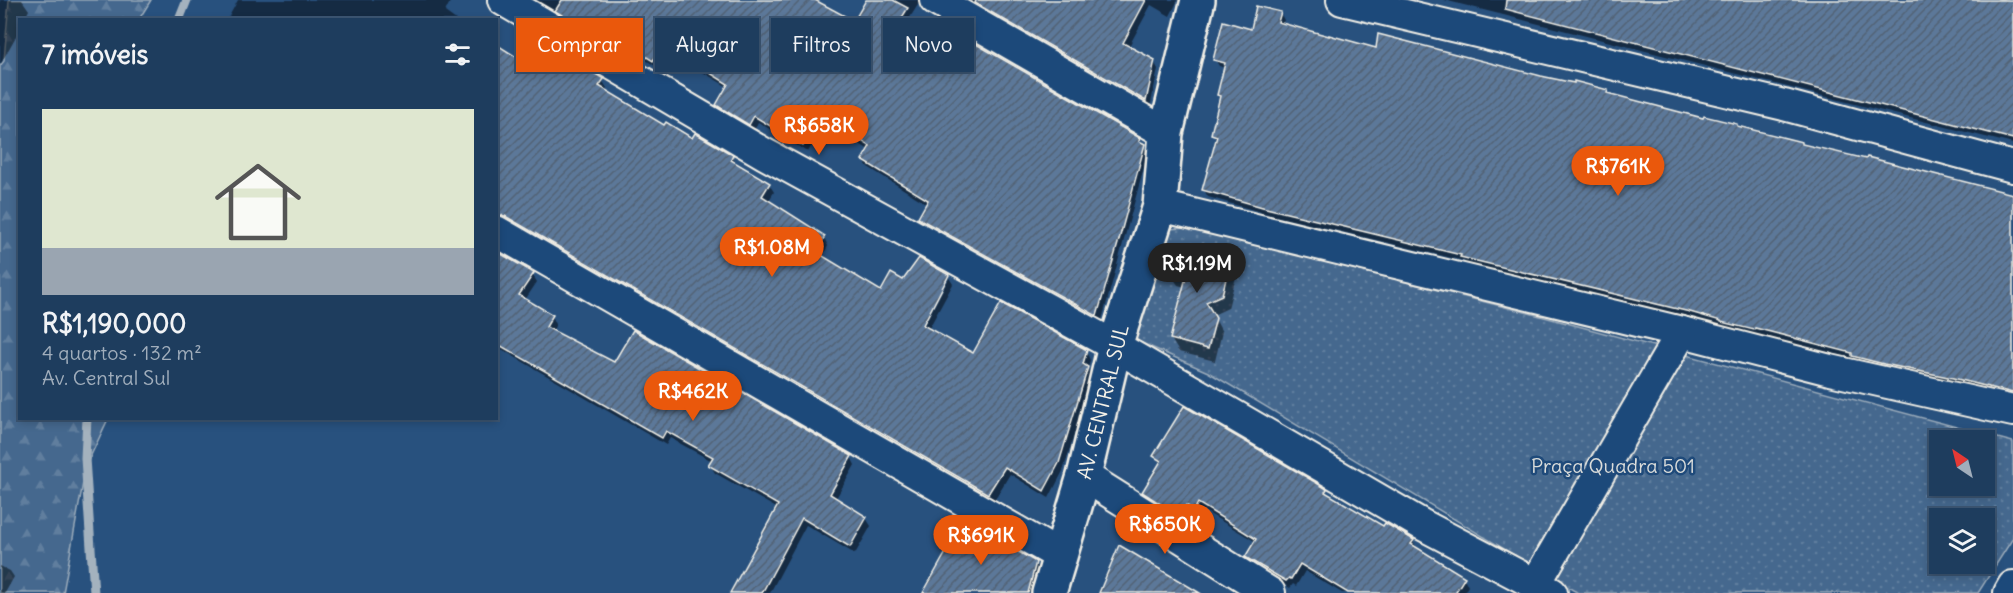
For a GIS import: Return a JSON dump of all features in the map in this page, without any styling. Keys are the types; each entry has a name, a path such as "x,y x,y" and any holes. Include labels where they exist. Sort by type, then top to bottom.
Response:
{"street":[{"path":"503,0 765,154 1115,346 1421,524 1544,588 1682,332"},
{"path":"935,0 1166,133"},
{"name":"AV. CENTRAL SUL","path":"1049,593 1084,476 1115,346 1160,206 1166,133 1198,0"},
{"path":"1342,0 1784,105 2013,167"},
{"path":"1160,206 1830,370 2013,411"},
{"path":"498,232 1060,556"},
{"path":"1084,476 1270,593"},
{"path":"2009,593 2013,586"}],"green space":[{"path":"9,0 151,0 141,18 18,18 18,420 108,420 86,466 63,593 0,593 0,66 4,61"},
{"name":"Praça Quadra 501","path":"1190,228 1529,313 1968,430 1929,430 1929,496 1995,496 1995,437 2013,442 2013,538 1995,566 1995,508 1929,508 1929,574 1990,574 1978,593 1578,593 1208,372 1135,340 1163,229"}],"building":[{"path":"562,0 815,0 848,18 771,18 771,72 871,72 871,18 856,18 866,0 893,0 908,8 902,18 883,18 883,72 974,72 974,43 1140,138 1139,141 1145,144 1097,316 918,218 928,200 862,160 870,146 820,116 803,146 754,116 749,125 716,105 728,84 708,72 759,72 759,18 655,18 655,58 653,61 643,55 643,18 567,18 555,11"},
{"path":"976,0 1146,0 1123,43 1155,60 1146,101 975,3"},
{"path":"1506,0 2013,0 2013,139 1505,9"},
{"path":"1256,6 1281,12 1278,22 1376,48 1378,34 1541,76 1574,83 1574,81 1608,90 1607,93 1703,118 1704,116 1737,124 1737,126 1802,142 1802,144 1866,159 1867,157 2013,194 2013,393 1852,356 1852,353 1755,328 1754,330 1690,312 1460,257 1461,255 1266,208 1202,190 1217,136 1211,134 1225,63 1213,60 1223,21 1251,29"},
{"path":"498,45 516,57 516,72 592,72 604,79 599,86 664,125 666,122 692,138 695,133 733,155 731,160 770,183 762,196 825,236 816,252 881,291 891,273 903,280 919,258 949,275 923,325 973,353 1001,303 1087,350 1083,364 1088,367 1059,463 1044,491 1005,467 988,494 505,216 498,214"},
{"path":"1175,245 1231,259 1222,295 1206,302 1216,318 1208,349 1170,339 1186,277 1169,273"},
{"path":"498,252 534,273 519,295 553,315 546,327 614,362 633,330 852,456 830,494 867,517 850,547 802,518 762,593 730,593 778,505 708,465 713,457 666,431 662,438 498,344"},
{"path":"1184,406 1327,489 1325,492 1383,526 1385,523 1414,540 1411,544 1465,577 1455,593 1348,593 1300,564 1291,579 1286,581 1245,557 1256,539 1198,503 1194,510 1186,505 1179,516 1142,492 1161,461 1153,456"},
{"path":"962,519 1036,562 1028,593 923,593 953,540"},
{"path":"1119,545 1151,564 1200,593 1099,593"}],"waterway":[{"path":"180,18 187,0"},
{"path":"87,420 85,458 94,593"}]}
